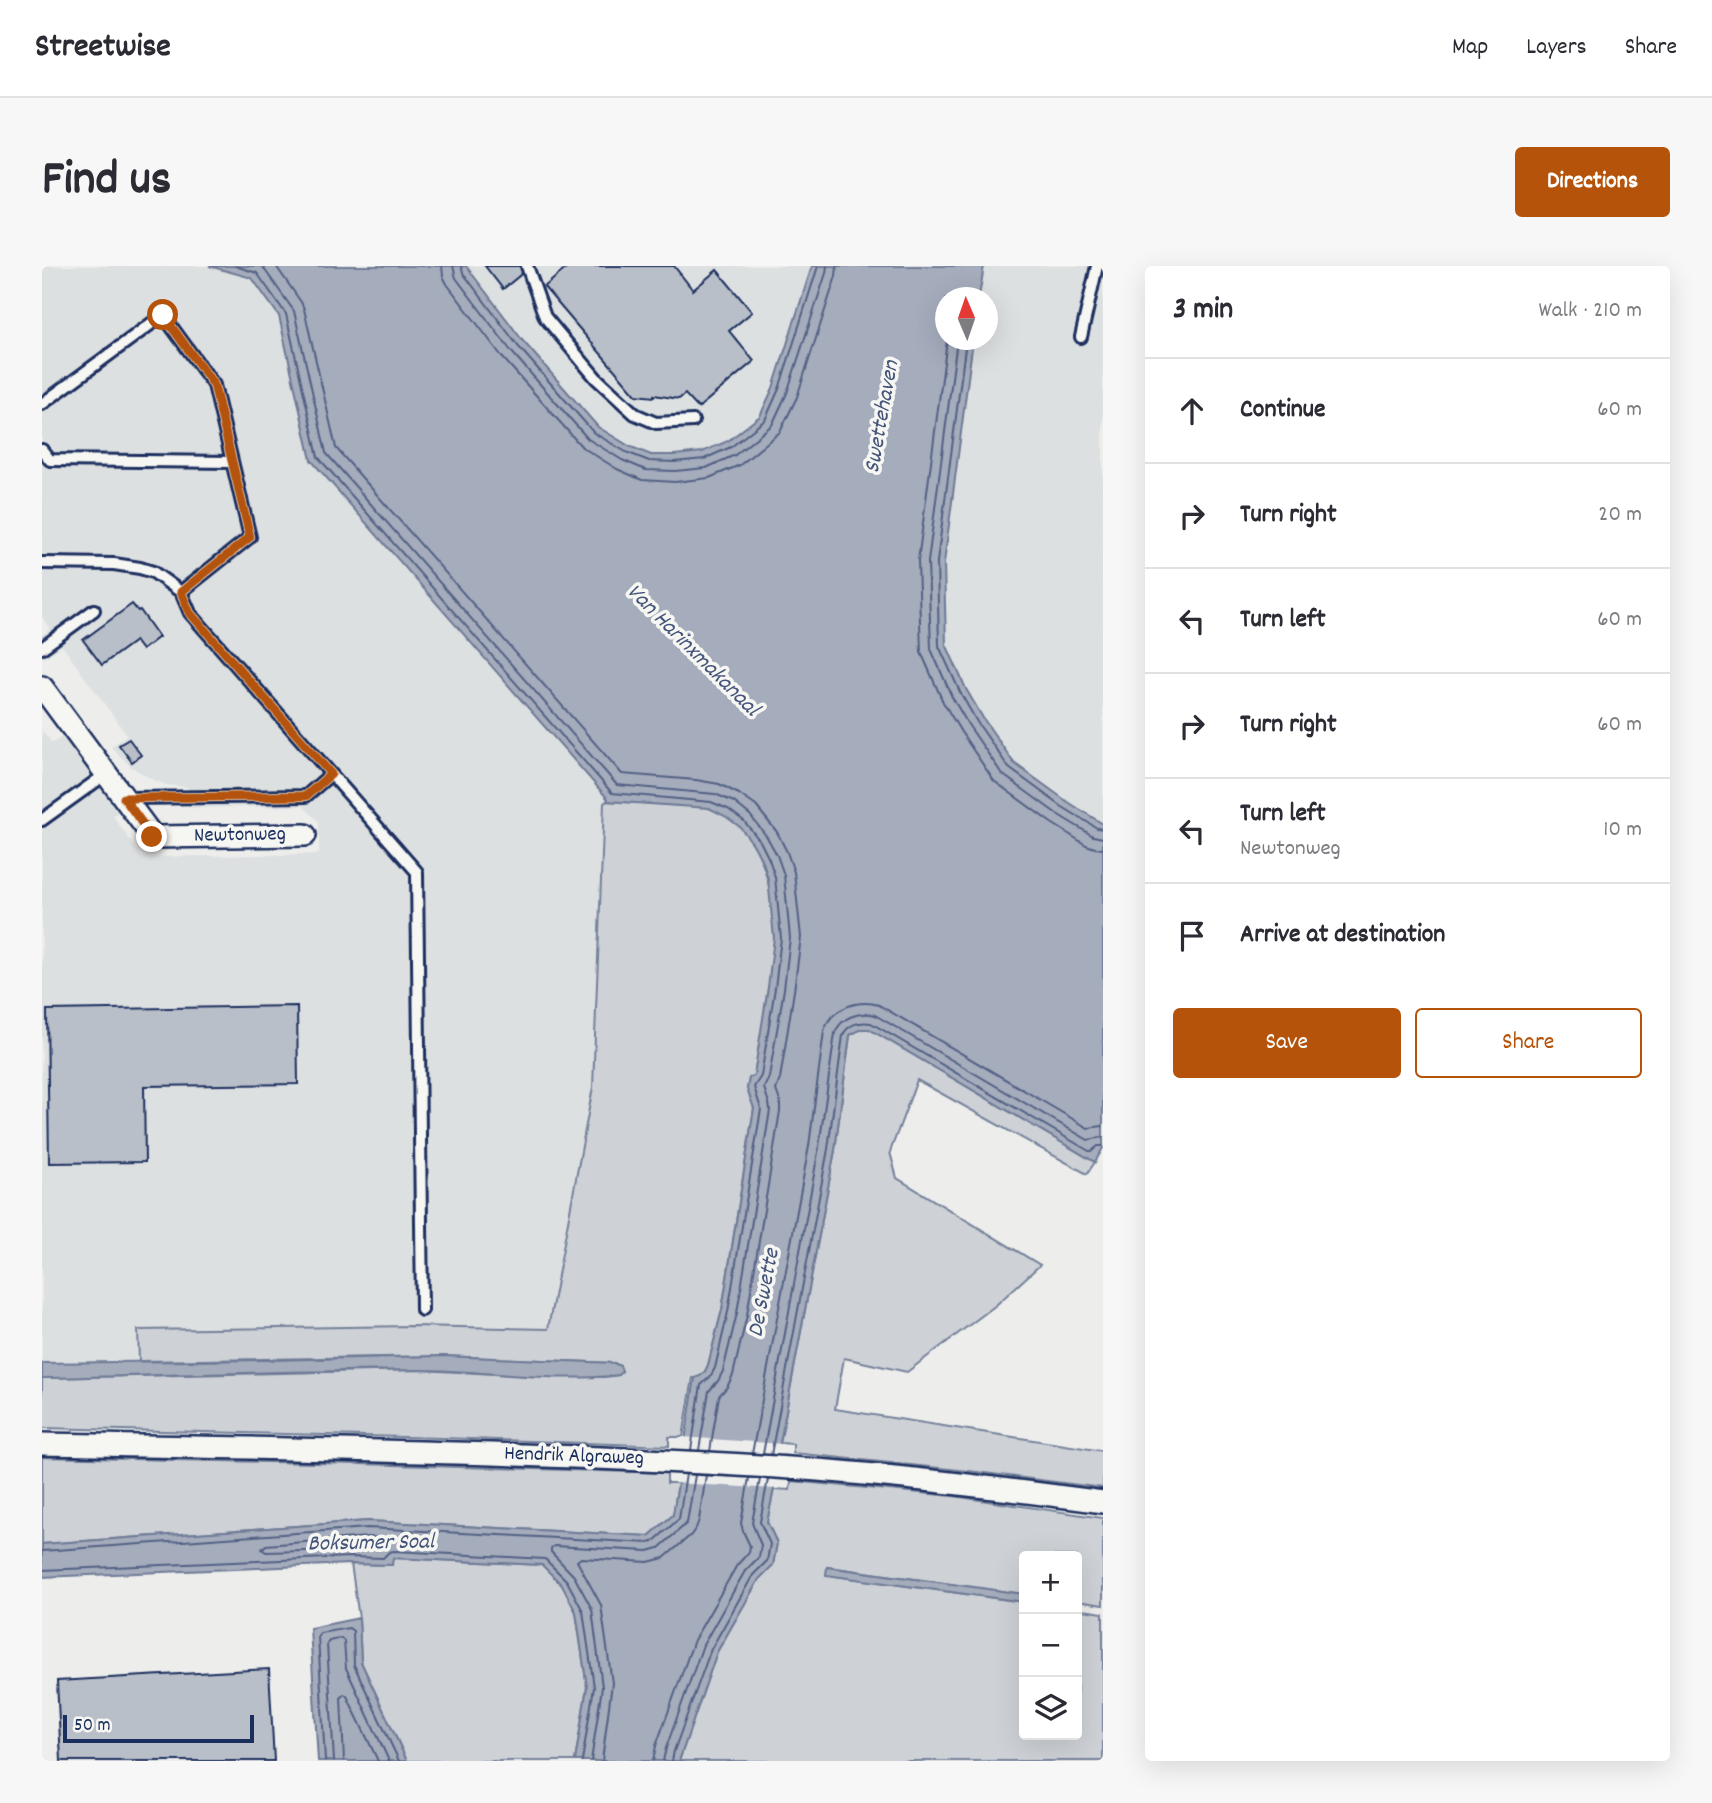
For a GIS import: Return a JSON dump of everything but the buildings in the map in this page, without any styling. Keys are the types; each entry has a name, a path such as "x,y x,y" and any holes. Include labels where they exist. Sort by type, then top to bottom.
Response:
{"street":[{"name":"Newtonweg","path":"42,687 152,837 304,835"},
{"name":"Hendrik Algraweg","path":"42,1444 461,1452 668,1461 792,1468 960,1483 1103,1502"}],"lane":[{"path":"527,266 545,317 596,378 635,414 656,423 693,421"},
{"path":"1081,337 1097,266"},
{"path":"42,404 163,315 214,385 250,537 181,592"},
{"path":"42,450 50,460 232,462"},
{"path":"42,563 129,565 153,572 181,592 190,613 417,873 422,1310"},
{"path":"42,648 94,610"},
{"path":"42,820 106,774"},
{"path":"124,798 306,796 331,774"}],"shaded area":[{"path":"42,266 209,266 252,278 279,316 311,460 609,800 604,803 593,1087 548,1334 270,1360 42,1363 42,730 52,743 64,736 119,811 113,816 142,857 319,854 319,822 303,806 189,808 188,787 166,785 153,780 131,767 111,747 127,735 62,646 44,658 42,656 42,635 50,629 42,617"},
{"path":"466,266 812,266 773,388 760,416 728,441 702,452 652,455 629,446 598,427 523,341"},
{"path":"984,266 1103,266 1103,824 1014,763 966,689 946,644 944,563 972,350 998,350 998,287 981,287"},
{"path":"604,803 700,806 727,816 742,828 753,843 767,880 771,900 774,938 771,970 754,1075 749,1079 747,1089 754,1108 722,1310 707,1368 701,1376 693,1378 683,1437 669,1437 669,1446 42,1428 42,1378 421,1370 533,1376 619,1375 622,1371 620,1366 614,1363 442,1356 139,1361 138,1330 413,1326 548,1329 593,1087"},
{"path":"861,1029 869,1029 1095,1162 1087,1174 917,1080 890,1152 897,1178 1040,1265 996,1305 907,1372 844,1358 835,1409 1103,1451 1103,1488 793,1453 793,1444 780,1443 835,1150 850,1035"},
{"path":"42,1457 667,1473 667,1483 678,1483 673,1515 649,1536 368,1521 42,1544"},
{"path":"791,1481 953,1496 1103,1518 1103,1605 1082,1602 1082,1551 1019,1551 1019,1593 828,1567 827,1575 1019,1601 1019,1740 1082,1740 1082,1610 1103,1613 1103,1761 679,1761 717,1652 759,1579 773,1565 777,1543 767,1522 774,1489 790,1490"},
{"path":"392,1558 543,1565 562,1585 576,1612 587,1687 575,1761 407,1761 361,1662 359,1618 351,1564 392,1565"}],"water":[{"path":"209,266 466,266 523,341 598,427 629,446 651,455 674,455 702,452 728,441 760,416 773,388 812,266 984,266 981,287 935,287 935,350 972,350 944,563 946,644 966,689 1014,763 1103,824 1103,1148 1095,1162 869,1029 861,1029 850,1035 835,1150 767,1522 777,1543 773,1565 759,1579 717,1652 679,1761 575,1761 587,1687 576,1612 562,1585 542,1565 393,1558 392,1565 351,1564 42,1577 42,1544 368,1521 649,1536 673,1515 695,1378 703,1373 708,1365 722,1310 754,1108 747,1089 749,1078 754,1075 774,938 768,879 763,862 740,827 709,808 607,801 311,460 279,316 252,278"},
{"path":"442,1356 614,1363 620,1366 622,1371 619,1375 569,1378 418,1370 42,1378 42,1363"},
{"path":"827,1567 1019,1593 1019,1601 826,1575"},
{"path":"359,1618 361,1662 407,1761 318,1761 310,1628"}],"pier":[{"path":"682,1437 783,1444 778,1489 674,1483"}],"route":[{"path":"152,837 124,798 306,796 331,774 190,613 181,592 250,537 214,385 163,315"}],"water label":[{"name":"Swettehaven","path":"883,417"},
{"name":"Van Harinxmakanaal","path":"692,651"},
{"name":"De Swette","path":"765,1293"},
{"name":"Boksumer Soal","path":"371,1544"}]}
